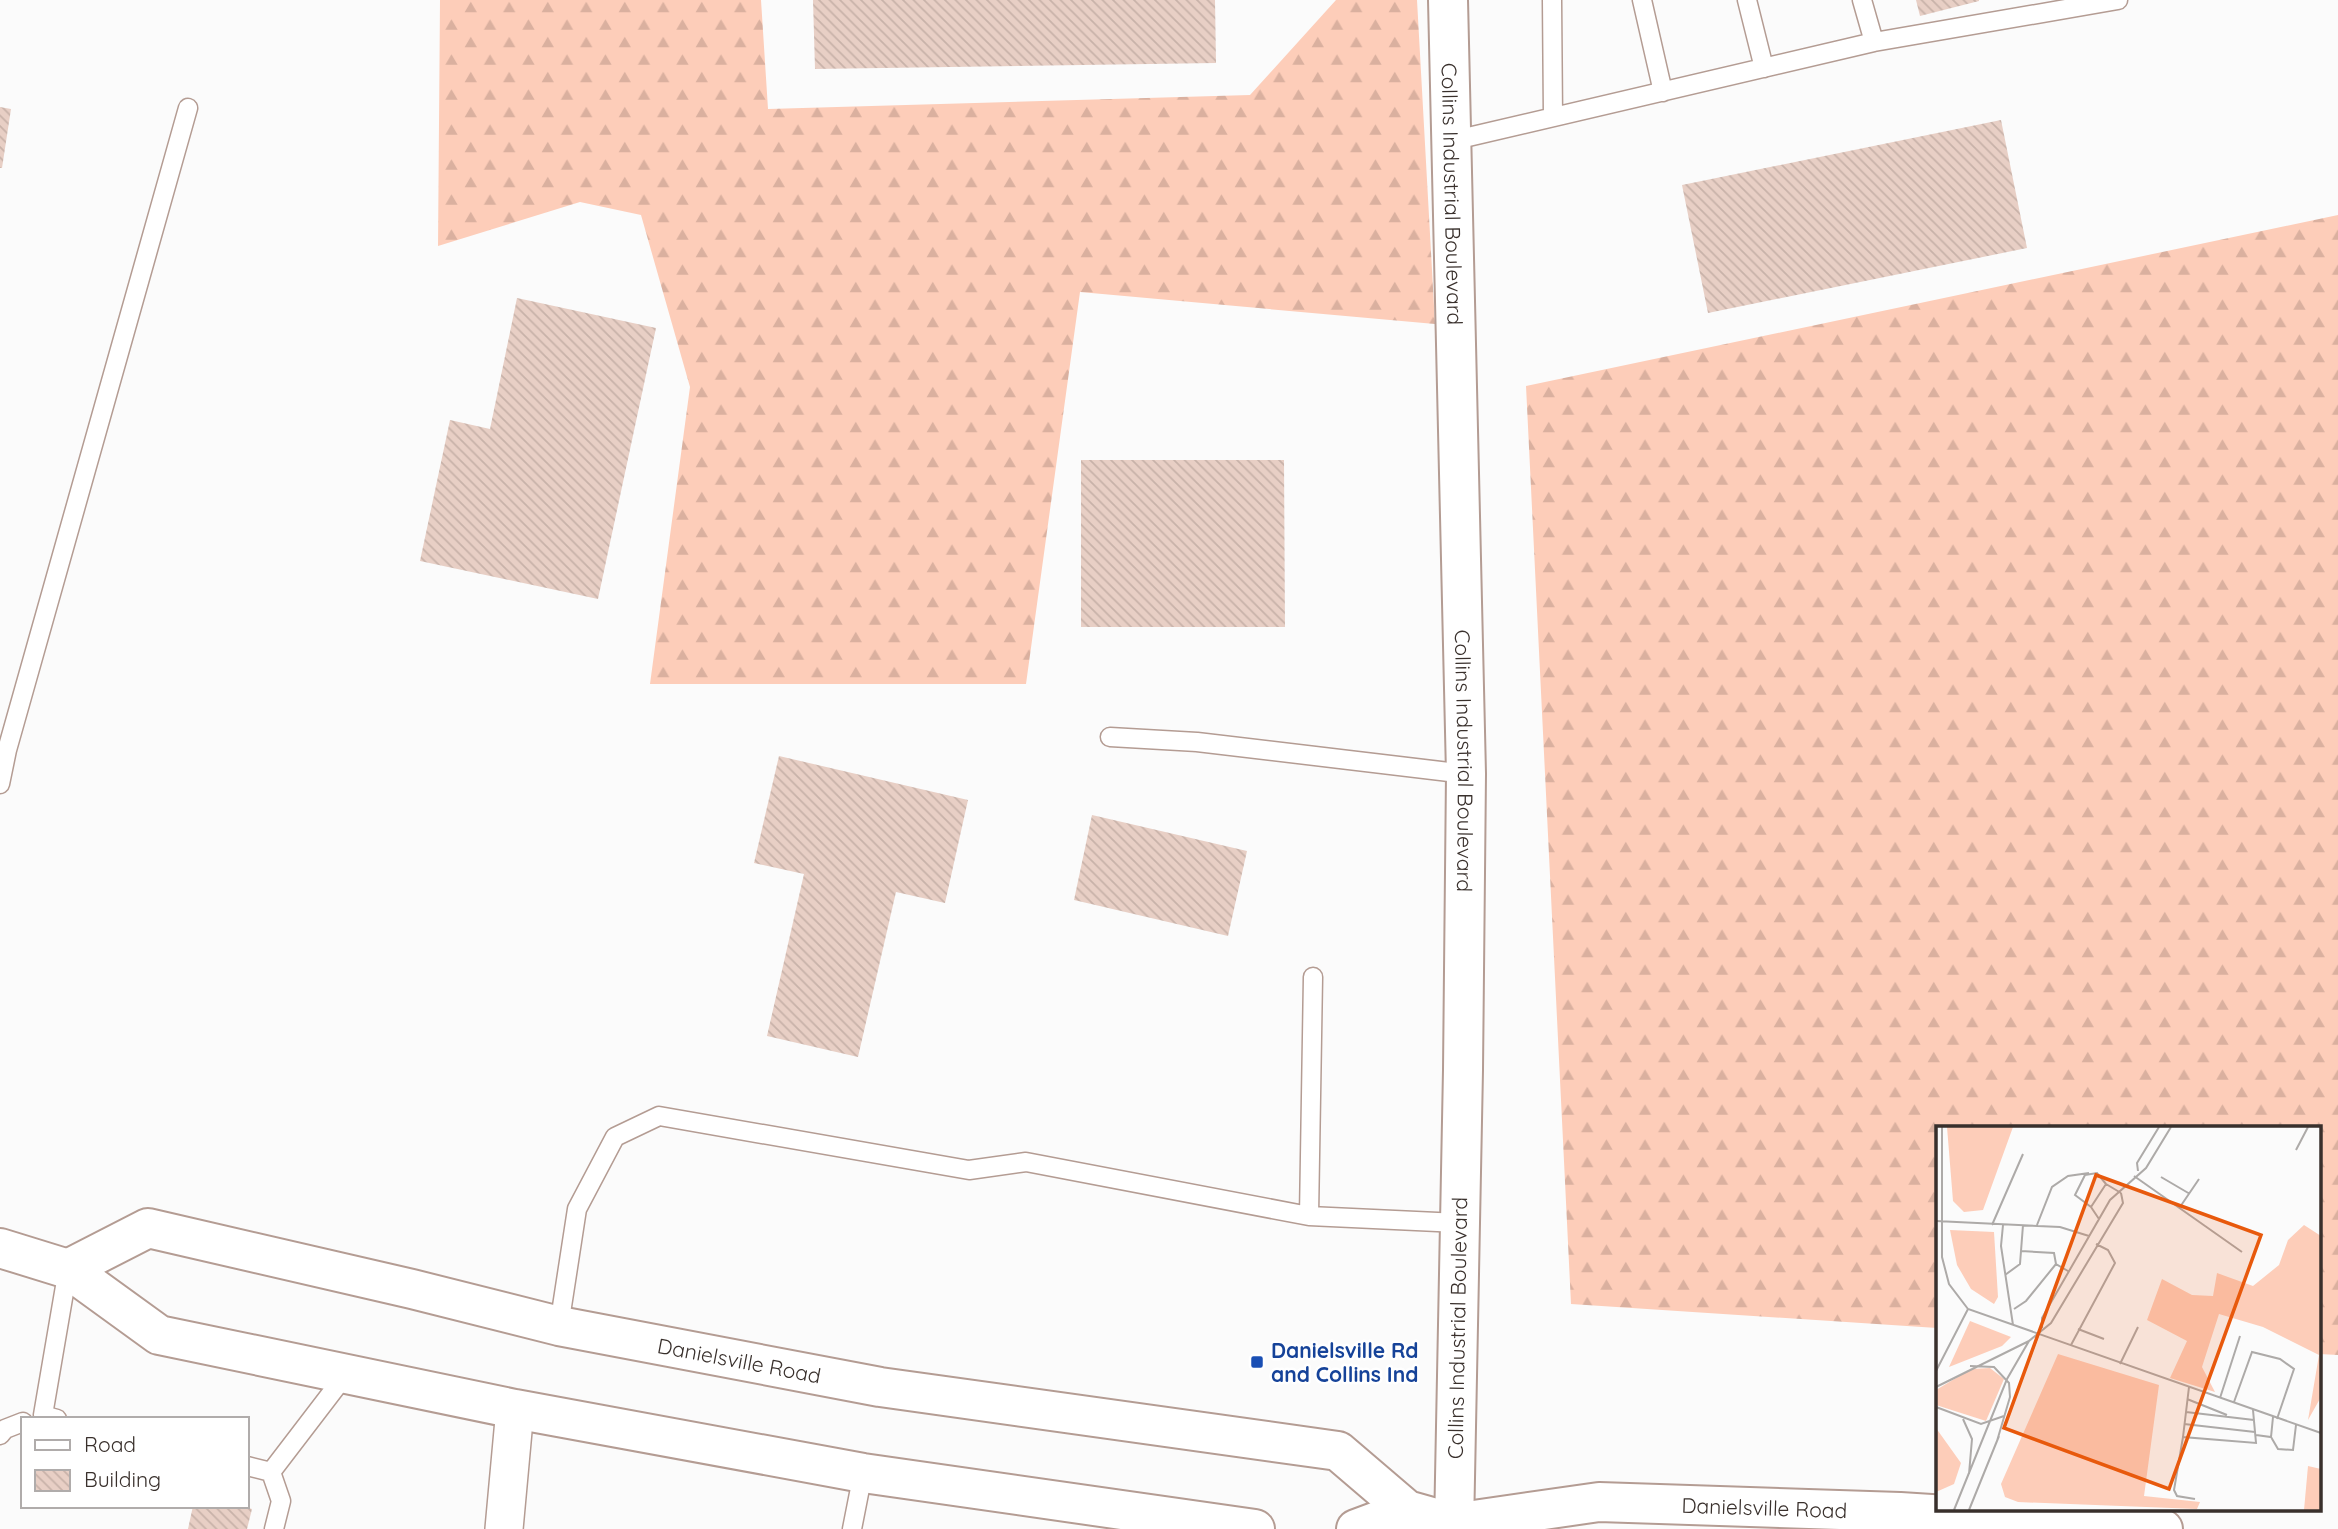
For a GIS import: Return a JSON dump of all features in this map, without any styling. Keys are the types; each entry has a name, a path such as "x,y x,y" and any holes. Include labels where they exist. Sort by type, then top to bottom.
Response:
{"main road":[{"name":"Collins Industrial Boulevard","path":"1448,0 1465,774 1457,1527"},
{"name":"Danielsville Road","path":"68,1269 148,1228 559,1326 880,1388 1338,1451 1408,1510 1457,1527 1599,1502 1899,1512 2162,1529"},
{"path":"0,1248 68,1269 159,1335 515,1409 863,1473 1255,1529"},
{"path":"1356,1529 1408,1510"}],"street":[{"path":"503,1529 515,1409"}],"lane":[{"path":"1552,0 1553,117"},
{"path":"1642,0 1663,92"},
{"path":"1747,0 1764,68"},
{"path":"1862,0 1874,42"},
{"path":"1451,141 1874,42 2118,0"},
{"path":"0,784 4,749 188,108"},
{"path":"1110,737 1197,742 1465,774"},
{"path":"1309,1216 1313,976"},
{"path":"559,1326 577,1209 615,1137 659,1116 969,1170 1026,1162 1309,1216 1459,1223"},
{"path":"44,1417 68,1269"},
{"path":"271,1472 346,1374"},
{"path":"0,1435 5,1429 21,1423"},
{"path":"248,1466 271,1472"},
{"path":"271,1472 281,1501 274,1529"},
{"path":"852,1529 863,1473"}],"green space":[{"path":"440,0 761,0 768,109 1250,95 1336,0 1417,0 1435,324 1080,292 1026,684 650,684 690,387 641,215 580,202 438,246"},
{"path":"2338,215 2338,1355 2320,1354 2320,1126 1936,1126 1936,1328 1571,1304 1526,386"}],"building":[{"path":"813,0 1215,0 1216,63 815,69"},
{"path":"1916,0 1979,0 1979,1 1920,16"},
{"path":"0,107 11,109 2,168 0,168"},
{"path":"2001,120 2027,248 1708,313 1682,185"},
{"path":"517,298 656,328 598,599 420,561 450,420 490,429"},
{"path":"1081,460 1284,460 1285,627 1081,627"},
{"path":"779,756 968,800 945,903 896,892 858,1057 767,1036 804,874 754,863"},
{"path":"1092,815 1247,851 1228,936 1074,900"},
{"path":"193,1508 252,1509 247,1529 188,1529"}],"place":[{"name":"Danielsville Rd and Collins Ind","path":"1257,1362"}]}
